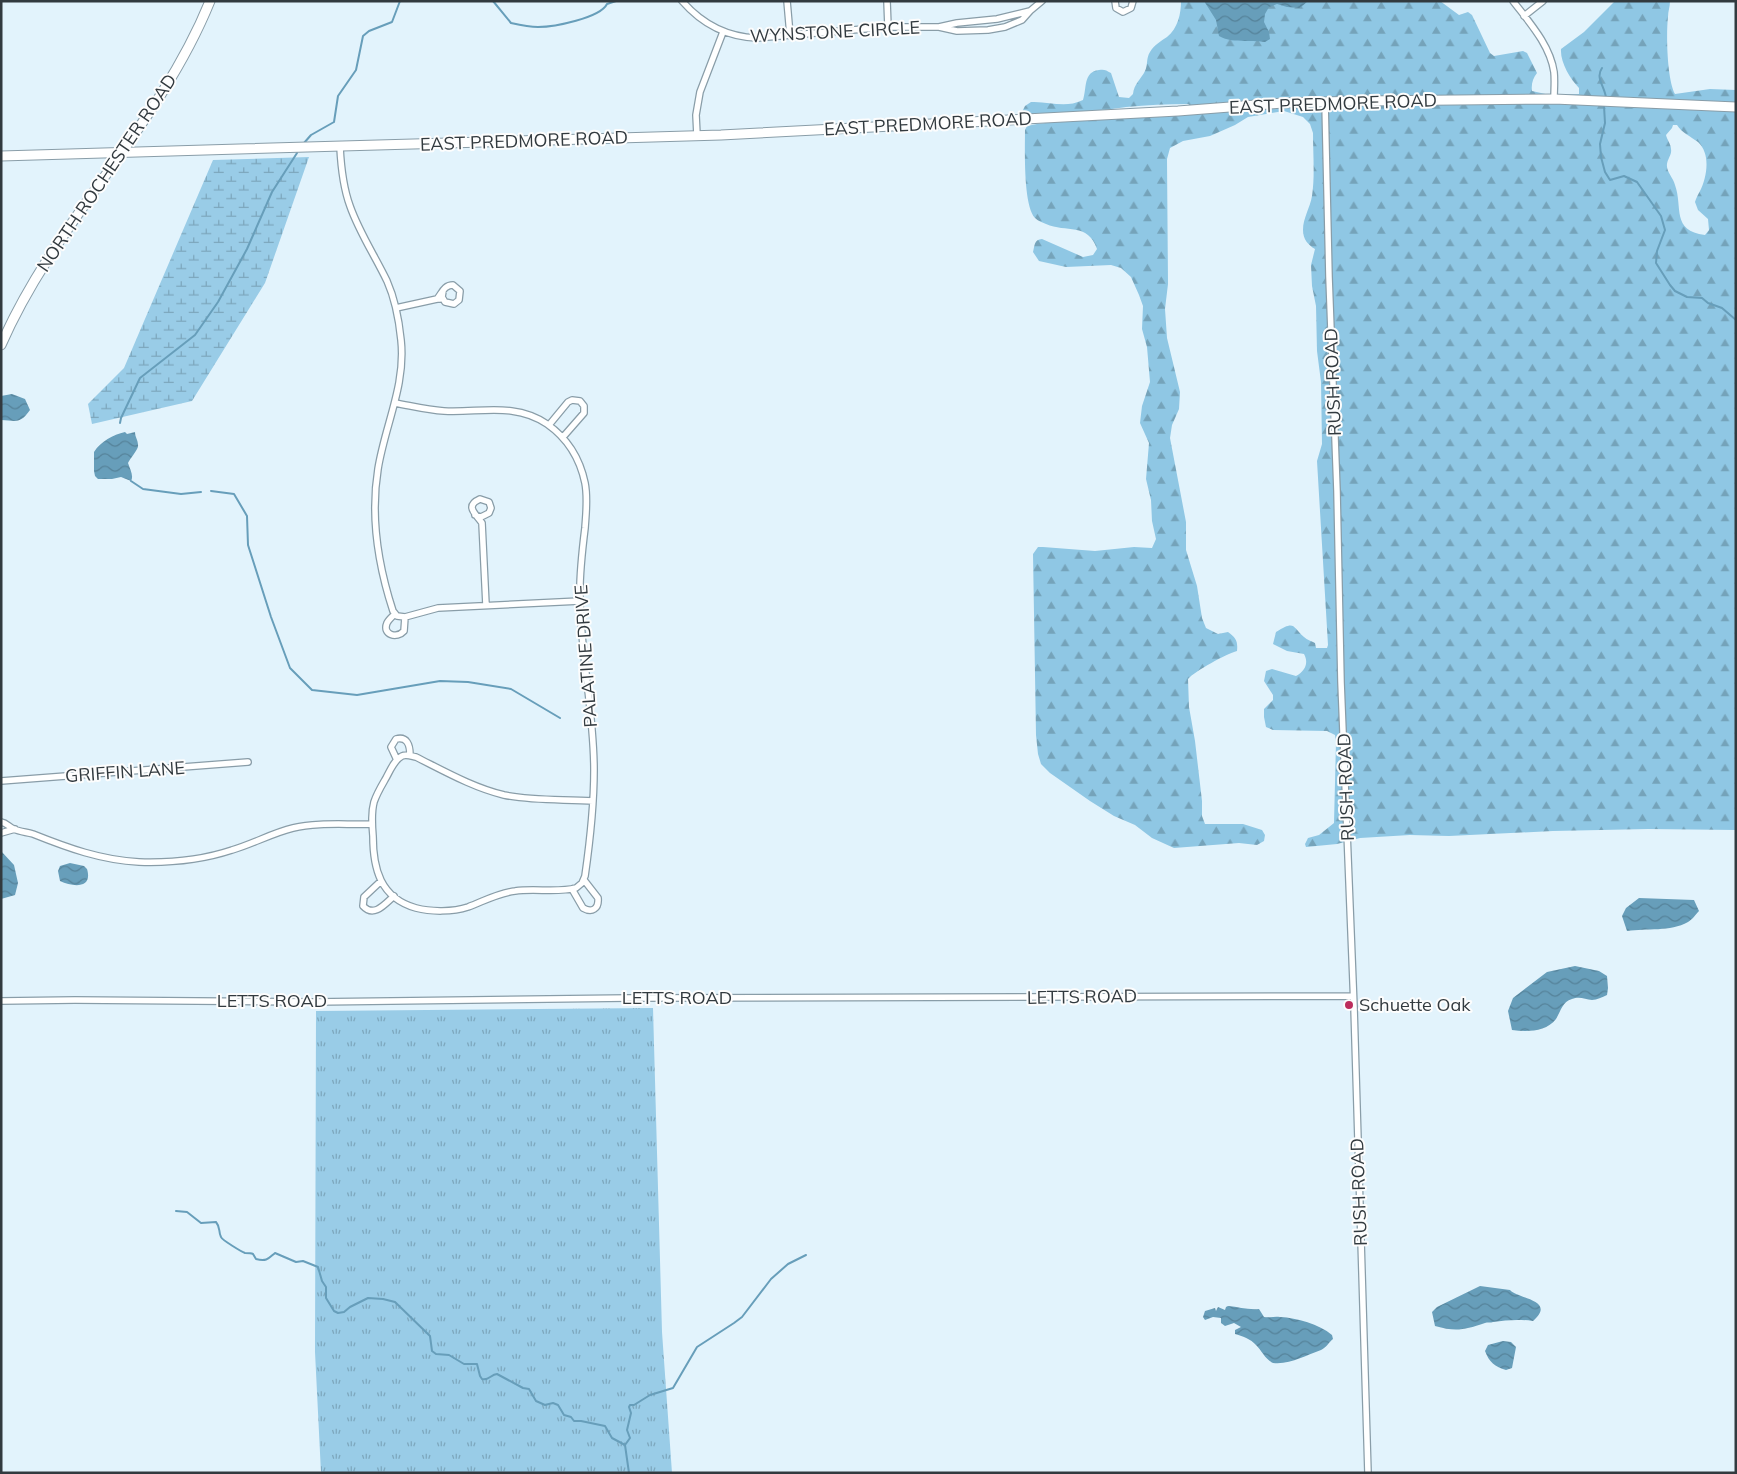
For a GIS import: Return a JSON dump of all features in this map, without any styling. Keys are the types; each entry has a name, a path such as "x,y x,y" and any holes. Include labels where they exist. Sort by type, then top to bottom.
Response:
{"street":[{"name":"NORTH ROCHESTER ROAD","path":"1,345 20,305 50,254 144,122 178,68 210,1"},
{"name":"WYNSTONE CIRCLE","path":"682,1 702,21 723,32 746,38 888,27 939,27 957,31 998,28 1022,20 1042,1"},
{"path":"787,1 790,35"},
{"path":"886,1 888,27"},
{"path":"1114,2 1120,12 1126,12 1131,8 1133,1"},
{"path":"1524,16 1543,1"},
{"path":"1518,3 1524,16 1549,54 1554,71 1554,99"},
{"name":"WYNSTONE CIRCLE","path":"939,27 957,23 997,19 1030,11"},
{"path":"697,135 696,115 700,92 723,32"},
{"name":"EAST PREDMORE ROAD","path":"1,156 121,154 697,135 1001,121 1325,102 1554,99 1736,107"},
{"name":"RUSH ROAD","path":"1325,102 1341,682 1368,1473"},
{"path":"340,147 342,175 350,207 387,282 396,308 401,339 402,365 395,403 378,470 375,515 380,566 395,614 405,618 438,608 580,601"},
{"path":"396,308 437,299 451,304 457,302 460,297 460,291 453,285 447,286 437,299"},
{"path":"443,290 442,296 446,302"},
{"path":"549,425 568,402 572,400 580,401 584,406 584,413 563,437"},
{"name":"PALATINE DRIVE","path":"395,403 446,411 505,409 527,414 549,425 563,437 577,458 586,486 587,500 580,577 580,601 594,770 593,801 584,880"},
{"path":"482,523 490,511 490,505 486,500 480,499 473,504 472,510 482,523 486,606"},
{"path":"476,515 481,518 487,516"},
{"path":"395,614 386,626 388,632 394,636 400,635 404,631 405,618"},
{"path":"397,760 391,746 396,739 406,740 409,744 410,755"},
{"path":"572,889 583,908 590,911 595,910 598,906 598,898 584,880 579,886 572,889 513,891 468,907 443,910 415,908 394,896 381,881 376,869 373,856 372,824 374,802 397,760 403,755 410,755 483,788 504,795 593,801"},
{"name":"GRIFFIN LANE","path":"1,781 248,762"},
{"path":"1,822 15,830 83,854 119,860 156,862 215,855 234,850 277,832 296,828 372,824"},
{"path":"1,833 15,830"},
{"path":"381,881 364,897 363,906 373,912 394,896"},
{"name":"LETTS ROAD","path":"1,1001 313,1002 629,998 1353,996"}],"green space":[{"path":"1181,1 1440,1 1459,15 1468,12 1472,15 1490,53 1494,56 1523,51 1527,53 1537,73 1534,77 1532,91 1550,95 1579,94 1579,88 1564,65 1561,49 1584,32 1615,1 1670,1 1667,45 1670,78 1675,94 1710,89 1736,90 1736,830 1648,829 1449,836 1410,835 1360,838 1337,844 1306,847 1305,844 1308,838 1319,835 1334,823 1335,735 1327,731 1273,730 1266,727 1264,717 1264,709 1273,700 1273,695 1264,681 1266,671 1272,669 1296,676 1302,672 1306,664 1304,654 1287,651 1273,644 1276,632 1290,625 1295,627 1305,638 1315,643 1316,648 1327,648 1328,645 1317,461 1322,444 1321,382 1311,265 1315,249 1306,241 1303,230 1313,188 1313,133 1310,124 1303,117 1284,111 1248,117 1210,136 1183,141 1170,148 1167,159 1168,284 1165,309 1167,338 1180,392 1179,409 1172,425 1170,438 1186,522 1186,550 1197,586 1202,618 1206,628 1218,634 1228,632 1237,642 1237,651 1211,663 1188,679 1189,707 1195,741 1202,816 1205,824 1243,824 1262,830 1265,835 1264,841 1257,845 1239,843 1174,848 1152,838 1135,825 1114,816 1090,801 1050,773 1041,764 1036,735 1033,554 1038,547 1095,551 1134,547 1152,548 1156,539 1146,479 1149,443 1140,423 1142,406 1150,382 1147,347 1142,329 1143,306 1131,277 1121,268 1111,265 1066,267 1039,261 1033,252 1035,243 1042,239 1083,257 1093,255 1097,249 1088,235 1082,232 1054,227 1035,218 1028,201 1025,130 1027,126 1037,124 1191,106 1188,104 1165,104 1057,115 1022,112 1025,106 1031,102 1070,104 1083,100 1088,77 1094,71 1101,70 1111,73 1119,97 1129,98 1145,71 1150,52 1171,33 1176,25","holes":["1673,125 1677,125 1698,142 1705,153 1706,173 1695,202 1698,210 1708,219 1709,230 1705,235 1694,233 1687,229 1683,223 1680,217 1675,185 1668,170 1667,164 1671,151 1666,135"]},
{"path":"309,157 265,283 192,401 92,424 88,404 124,368 213,160"},
{"path":"653,1008 662,1332 672,1473 321,1473 315,1352 316,1011"}],"water":[{"path":"1204,1 1308,1 1300,8 1277,4 1269,7 1265,14 1264,22 1270,39 1265,42 1235,41 1219,36 1216,20"},
{"path":"12,394 25,399 30,410 21,420 1,420 1,396"},
{"path":"125,432 127,434 135,432 138,443 137,449 128,463 132,475 131,481 121,477 98,479 94,471 94,452 108,439"},
{"path":"1,851 14,865 18,883 15,895 1,899"},
{"path":"70,863 84,866 87,869 88,876 85,883 76,885 60,881 58,871 60,866"},
{"path":"1639,898 1694,900 1699,911 1689,921 1674,927 1627,931 1622,916 1626,908"},
{"path":"1575,966 1599,971 1607,976 1607,995 1594,1000 1575,998 1569,1000 1556,1019 1542,1029 1530,1031 1512,1030 1508,1011 1513,998 1547,972"},
{"path":"1480,1286 1510,1290 1534,1301 1541,1309 1539,1314 1533,1321 1513,1320 1460,1329 1435,1326 1432,1312 1437,1307"},
{"path":"1228,1306 1259,1309 1264,1317 1287,1318 1308,1322 1327,1331 1332,1335 1333,1339 1321,1350 1292,1361 1273,1363 1252,1341 1235,1334 1235,1330 1241,1327 1234,1323 1225,1326 1221,1323 1221,1318 1213,1317 1205,1320 1203,1317 1205,1311 1215,1308 1216,1311 1218,1307 1225,1310"},
{"path":"1503,1341 1511,1342 1516,1347 1512,1368 1506,1370 1493,1363 1485,1351 1488,1345"}],"waterway":[{"path":"304,143 311,135 334,122 338,96 356,70 363,36 369,31 392,22 400,1"},
{"path":"493,1 511,23 538,27 565,23 586,17 603,9 607,4 616,1"},
{"path":"1602,68 1600,79 1606,98"},
{"path":"1604,106 1605,123 1600,144 1605,172 1610,180 1624,176 1637,182 1661,216 1665,230 1657,251 1656,263 1675,291 1687,297 1702,298 1708,303 1722,308 1736,320"},
{"path":"120,423 140,378 195,335 218,302 247,249 272,192 297,153"},
{"path":"131,481 143,489 181,494 201,492"},
{"path":"211,491 234,494 247,516 248,545 271,617 290,668 312,690 357,695 440,681 468,682 511,689 560,718"},
{"path":"176,1211 187,1212 201,1223 216,1222 222,1239 245,1253 253,1254 256,1259 265,1260 275,1253 296,1262 303,1261 318,1267 326,1287 326,1298 334,1311 338,1313 344,1312 368,1298 395,1302 430,1336 432,1351 436,1354 449,1355 464,1364 477,1364 482,1379 497,1374 523,1388 529,1389 536,1401 545,1405 553,1403 558,1405 564,1415 571,1417 574,1421 605,1426 612,1438 625,1445"},
{"path":"629,1473 625,1445 630,1438 627,1430 631,1413 630,1405 634,1405 650,1395 673,1388 697,1347 742,1317 771,1279 788,1264 806,1255"}],"place":[{"name":"Schuette Oak","path":"1349,1005"}]}
